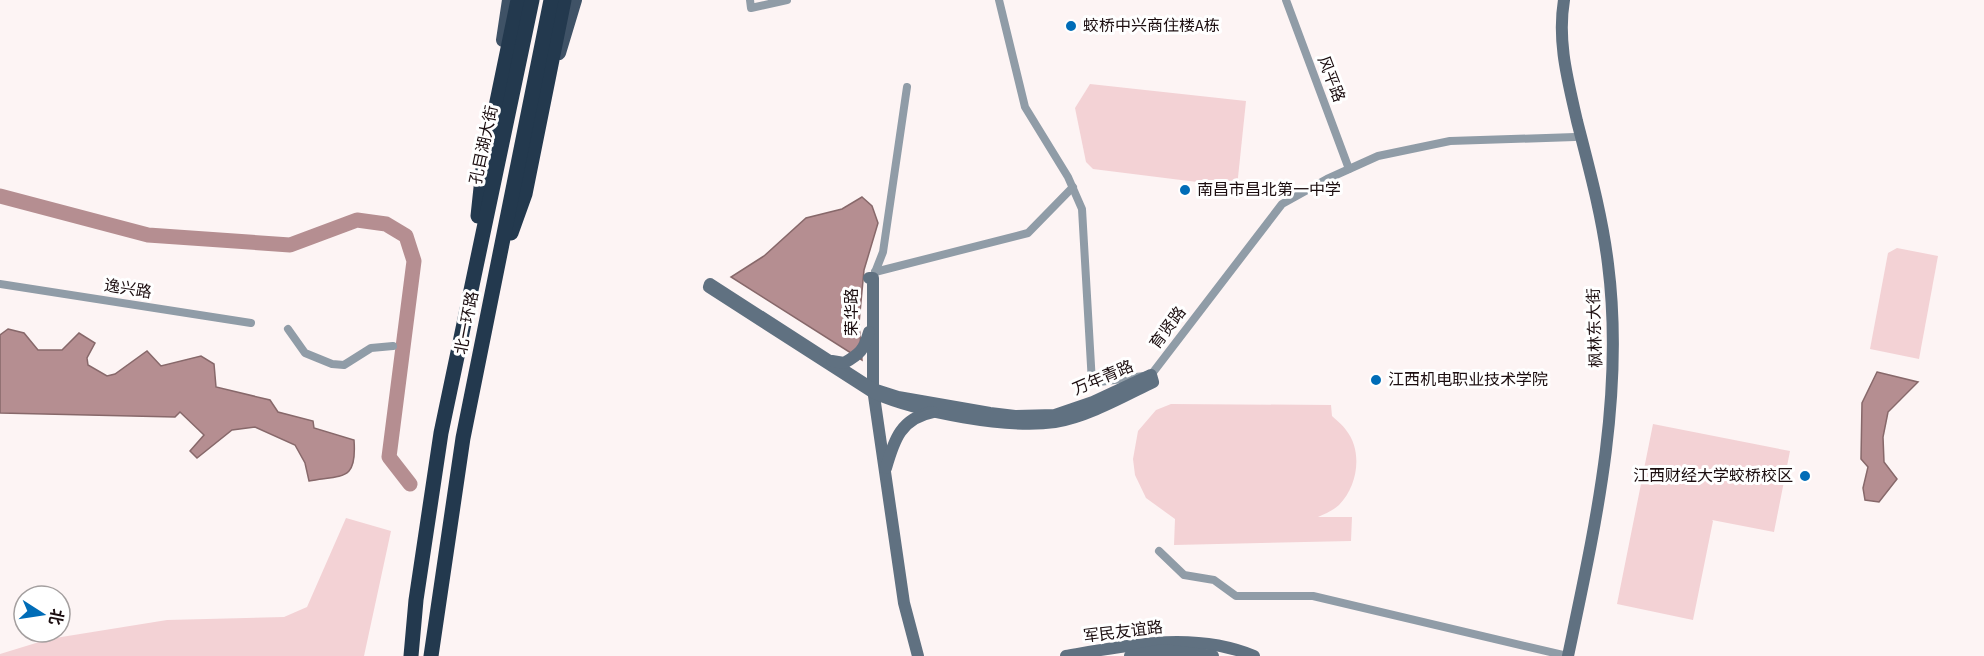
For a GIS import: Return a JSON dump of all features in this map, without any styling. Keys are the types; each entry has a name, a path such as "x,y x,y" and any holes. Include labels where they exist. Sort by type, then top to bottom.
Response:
{"highway":[{"path":"470,297 483,169 518,0"},
{"name":"孔目湖大街","path":"470,297 532,0"},
{"name":"北一环路","path":"432,656 433,636 463,438 551,0"},
{"path":"495,278 525,194 564,0"},
{"name":"北一环路","path":"411,656 416,600 441,433 470,297"}],"main road":[{"path":"495,107 509,0"},
{"path":"537,133 575,0"}],"street":[{"path":"750,0 751,8 787,0"},
{"name":"育贤路","path":"999,0 1025,106 1068,177 1082,209 1092,383 1151,375 1281,204 1349,169 1378,156 1450,141 1575,137"},
{"name":"风平路","path":"1286,0 1349,169"},
{"name":"枫林东大街","path":"1555,0 1556,59 1595,222 1602,266 1606,370 1604,438 1585,554 1564,656"},
{"name":"枫林东大街","path":"1564,0 1562,57 1601,219 1608,264 1614,372 1609,440 1564,656"},
{"path":"874,275 883,252 907,87"},
{"path":"874,275 1028,233 1073,187"},
{"name":"荣华路","path":"874,275 869,278 872,390 899,605 912,656"},
{"name":"荣华路","path":"874,275 872,390 904,603 918,656"},
{"name":"逸兴路","path":"0,284 251,323"},
{"name":"万年青路","path":"1151,375 1093,402 1055,414 1015,416 898,397 872,390 710,284 709,287 872,390 898,404 1002,422 1056,422 1096,409 1154,382 1151,375"},
{"path":"288,329 305,353 332,364 344,365 371,348 393,346"},
{"path":"829,360 844,363 853,358 864,349 869,330"},
{"path":"885,472 894,441 902,429 921,414 937,411"},
{"path":"1159,550 1184,576 1214,580 1236,596 1313,596 1564,656"},
{"name":"军民友谊路","path":"1066,656 1142,642 1199,642 1254,656"},
{"name":"军民友谊路","path":"1130,656 1163,650 1213,656"}],"shaded area":[{"path":"1090,84 1246,101 1237,187 1093,169 1086,162 1075,108"},
{"path":"862,197 872,206 878,223 864,270 859,323 862,360 731,277 764,256 806,218 842,209"},
{"path":"1897,248 1938,256 1919,359 1870,349 1888,253"},
{"path":"8,329 24,333 38,350 62,350 79,333 95,343 87,358 88,365 107,376 115,374 147,351 161,366 201,356 214,364 216,387 270,400 278,412 313,421 314,428 354,440 353,463 346,474 309,481 305,463 295,445 255,427 232,430 197,458 190,451 204,435 180,412 175,417 0,413 0,335"},
{"path":"1877,372 1918,382 1888,412 1883,437 1884,462 1897,479 1879,502 1865,500 1863,488 1868,467 1861,459 1862,403"},
{"path":"1171,404 1331,405 1332,416 1343,426 1355,448 1356,468 1350,488 1339,505 1318,517 1352,517 1351,541 1174,545 1175,519 1146,498 1135,475 1133,459 1138,431 1156,410"},
{"path":"1653,424 1790,451 1774,532 1712,520 1693,620 1617,604"},
{"path":"346,518 391,531 364,656 0,656 0,654 33,644 72,644 72,635 167,620 284,617 307,607"}],"waterway":[{"path":"0,196 148,235 290,245 357,220 386,224 406,236 414,261 389,457 410,484"}],"place":[{"name":"蛟桥中兴商住楼A栋","path":"1071,26"},
{"name":"南昌市昌北第一中学","path":"1185,190"},
{"name":"江西机电职业技术学院","path":"1376,380"},
{"name":"江西财经大学蛟桥校区","path":"1805,476"}]}
